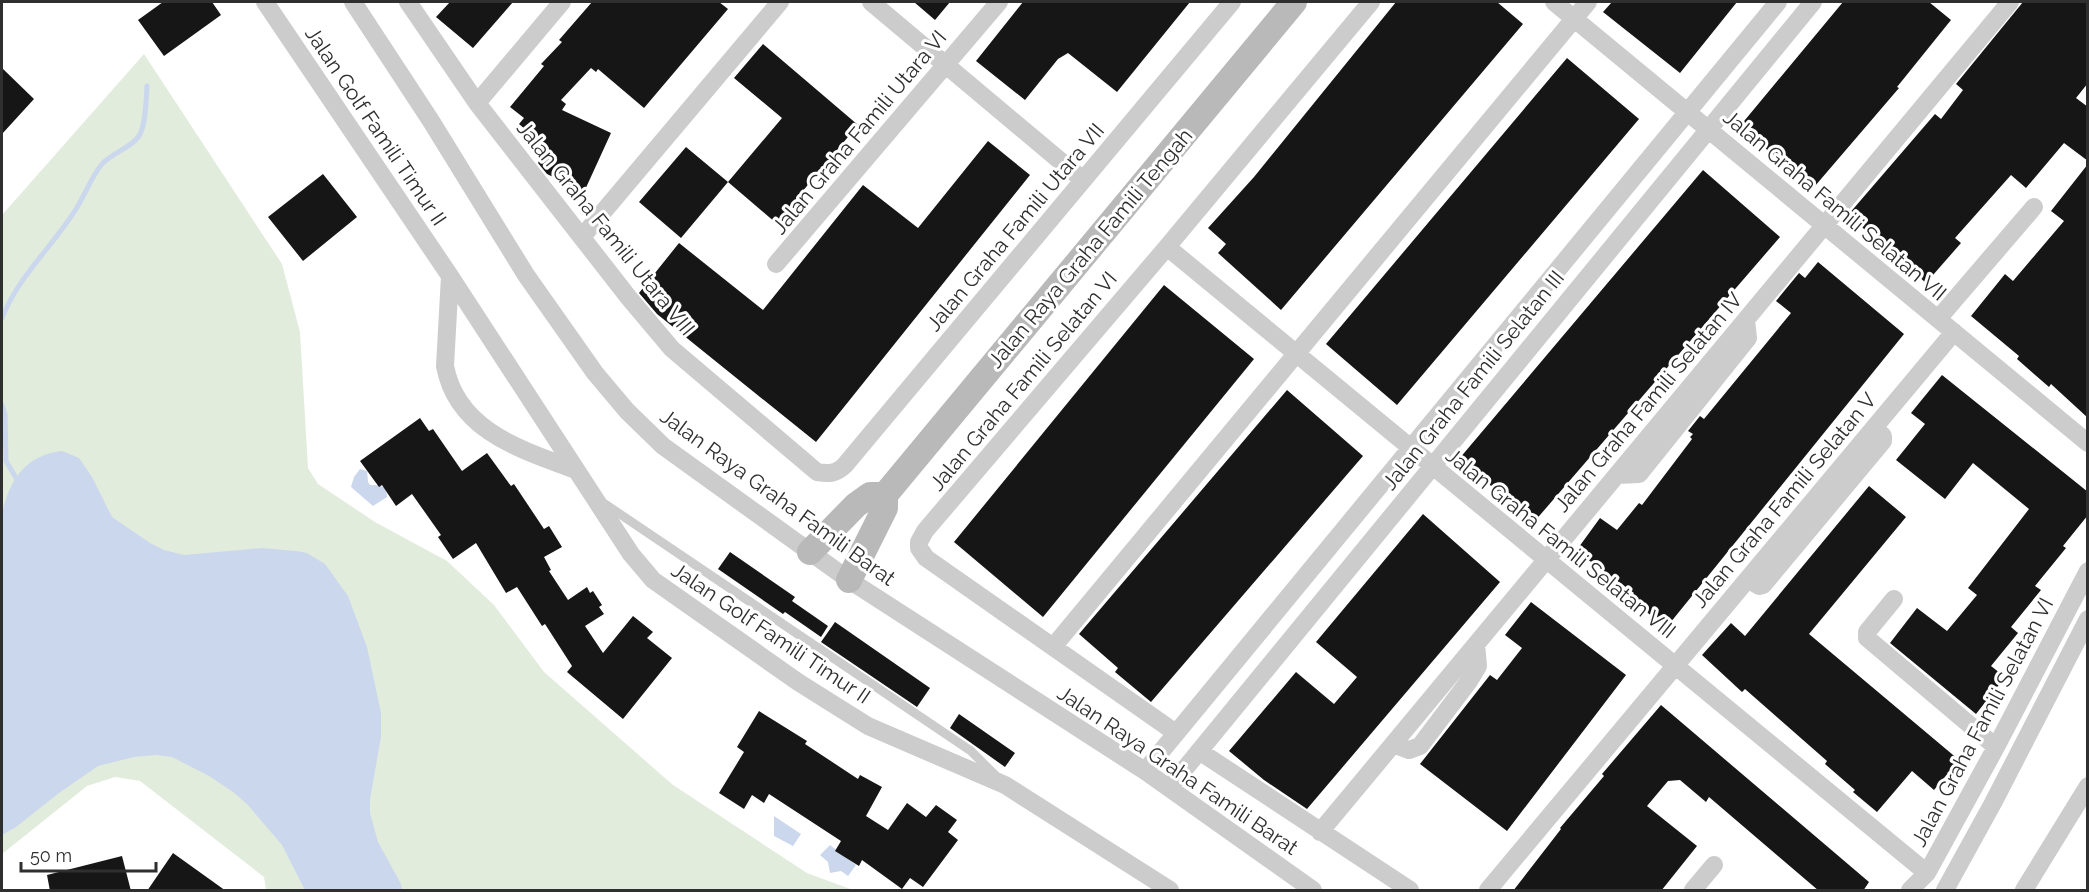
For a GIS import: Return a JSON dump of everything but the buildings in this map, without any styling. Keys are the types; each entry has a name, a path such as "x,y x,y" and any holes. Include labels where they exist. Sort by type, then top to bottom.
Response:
{"street":[{"name":"Jalan Golf Famili Timur II","path":"265,2 450,276 631,554 653,580 788,676 868,726 1005,785 1170,891"},
{"name":"Jalan Raya Graha Famili Barat","path":"353,2 431,121 526,275 595,373 627,411 663,446 849,580 1145,771 1313,891"},
{"name":"Jalan Graha Famili Utara VIII","path":"408,2 477,103 629,298 672,349 816,472 828,474"},
{"path":"477,103 562,2"},
{"path":"582,237 780,2"},
{"path":"871,2 1083,180"},
{"name":"Jalan Graha Famili Utara VI","path":"776,264 999,2"},
{"name":"Jalan Graha Famili Utara VII","path":"828,474 839,471 845,465 1232,2"},
{"name":"Jalan Raya Graha Famili Tengah","path":"849,580 885,508 885,495 1294,2"},
{"name":"Jalan Graha Famili Selatan VI","path":"1176,733 926,558 919,548 920,542 925,531 1167,247 1371,2"},
{"name":"Jalan Graha Famili Selatan VII","path":"1554,2 2088,443"},
{"path":"1053,647 1588,2"},
{"name":"Jalan Graha Famili Selatan III","path":"1145,771 1778,2"},
{"name":"Jalan Graha Famili Selatan III","path":"1169,788 1813,2"},
{"name":"Jalan Graha Famili Selatan IV","path":"1320,832 1824,225 1999,5"},
{"path":"1938,319 2034,207"},
{"name":"Jalan Graha Famili Selatan VIII","path":"1167,247 1927,873"},
{"path":"450,276 445,366 447,379 455,395 484,428 504,442 576,470"},
{"name":"Jalan Graha Famili Selatan V","path":"1488,891 1954,332"},
{"path":"810,552 856,505 870,495 885,495"},
{"name":"Jalan Graha Famili Selatan VI","path":"1910,891 1927,873 2088,571"},
{"path":"1894,599 1866,632 1867,638 1996,747"},
{"path":"1945,891 2088,619"},
{"path":"1199,751 1410,891"},
{"path":"2024,891 2088,786"},
{"path":"1693,891 1714,865"}],"lane":[{"path":"593,496 971,751 1005,785"}],"green space":[{"path":"144,54 282,264 300,332 308,468 318,484 375,522 447,561 494,605 544,672 673,785 807,873 853,890 266,890 264,877 140,781 115,777 87,786 2,854 2,215"}],"water":[{"path":"62,451 79,458 92,477 112,517 164,550 184,555 262,548 307,553 325,564 348,596 367,647 381,713 381,737 370,799 370,813 378,842 402,890 305,890 282,845 247,804 209,776 172,757 156,755 134,757 98,766 2,835 2,514 9,491 21,472 38,458"},
{"path":"360,469 367,471 370,485 386,488 387,497 373,506 351,487"},
{"path":"774,816 801,834 793,846 774,836"},
{"path":"830,845 856,865 848,876 841,871 830,873 828,862 820,855"}],"waterway":[{"path":"2,318 18,287 70,219 98,169 106,160 139,136 144,119 147,86"},
{"path":"2,405 5,414 6,461 19,483"}]}
